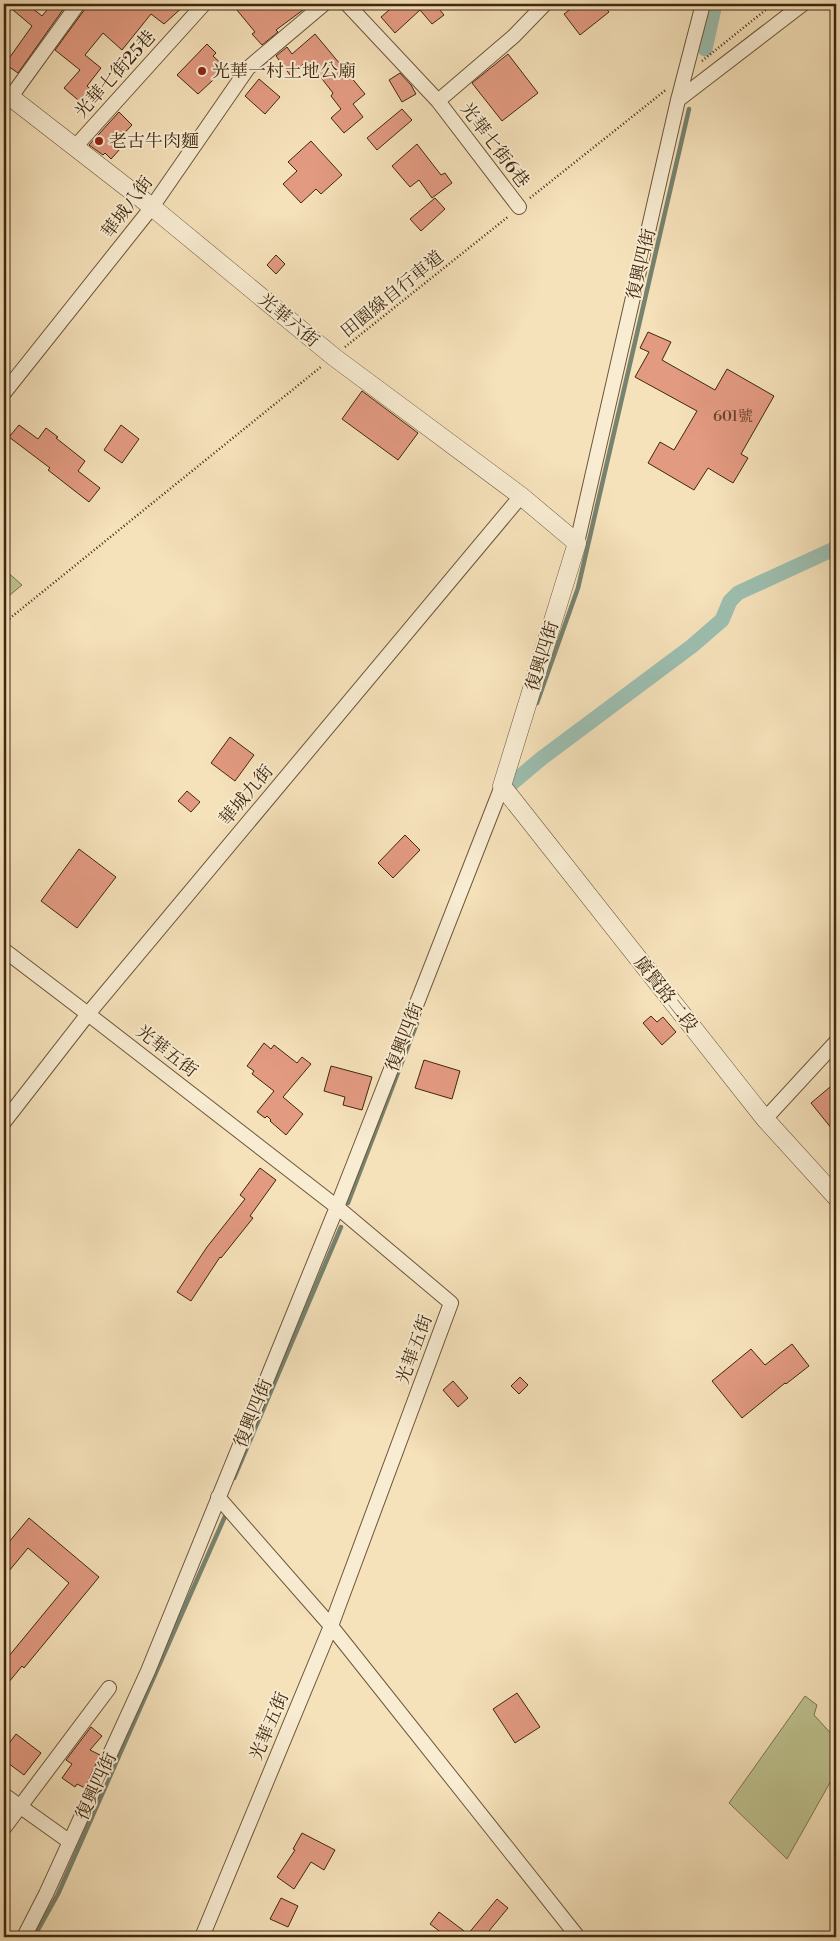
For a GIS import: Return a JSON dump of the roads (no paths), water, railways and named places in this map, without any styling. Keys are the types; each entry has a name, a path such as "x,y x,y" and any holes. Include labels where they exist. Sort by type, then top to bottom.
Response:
{"street":[{"path":"7,95 78,4"},
{"name":"光華七街25巷","path":"75,147 204,4"},
{"name":"華城八街","path":"4,393 152,207 248,68 324,4"},
{"path":"347,4 438,100"},
{"name":"光華七街6巷","path":"520,207 438,100 514,36 545,4"},
{"name":"復興四街","path":"24,1937 70,1842 148,1671 337,1207 502,786 577,543 678,100 703,4"},
{"path":"678,100 803,4"},
{"name":"光華六街","path":"7,95 152,207 334,357 520,496 577,543"},
{"name":"華城九街","path":"4,1122 88,1014 520,496"},
{"name":"廣賢路二段","path":"502,786 765,1118 836,1197"},
{"name":"光華五街","path":"4,950 337,1207 451,1303 331,1626 202,1937"},
{"path":"765,1118 836,1042"},
{"path":"218,1497 331,1626 578,1937"},
{"path":"4,1828 109,1688"},
{"path":"4,1796 70,1842"}],"waterway":[{"path":"705,49 715,4"},
{"path":"537,703 578,588 689,109"},
{"path":"505,789 542,758 692,646 722,620 730,601 738,593 836,548"},
{"path":"348,1203 417,1023"},
{"path":"234,1478 341,1227"},
{"path":"34,1937 58,1894 226,1514"}],"place":[{"name":"光華一村土地公廟","path":"202,71"},
{"name":"老古牛肉麵","path":"99,141"}]}
